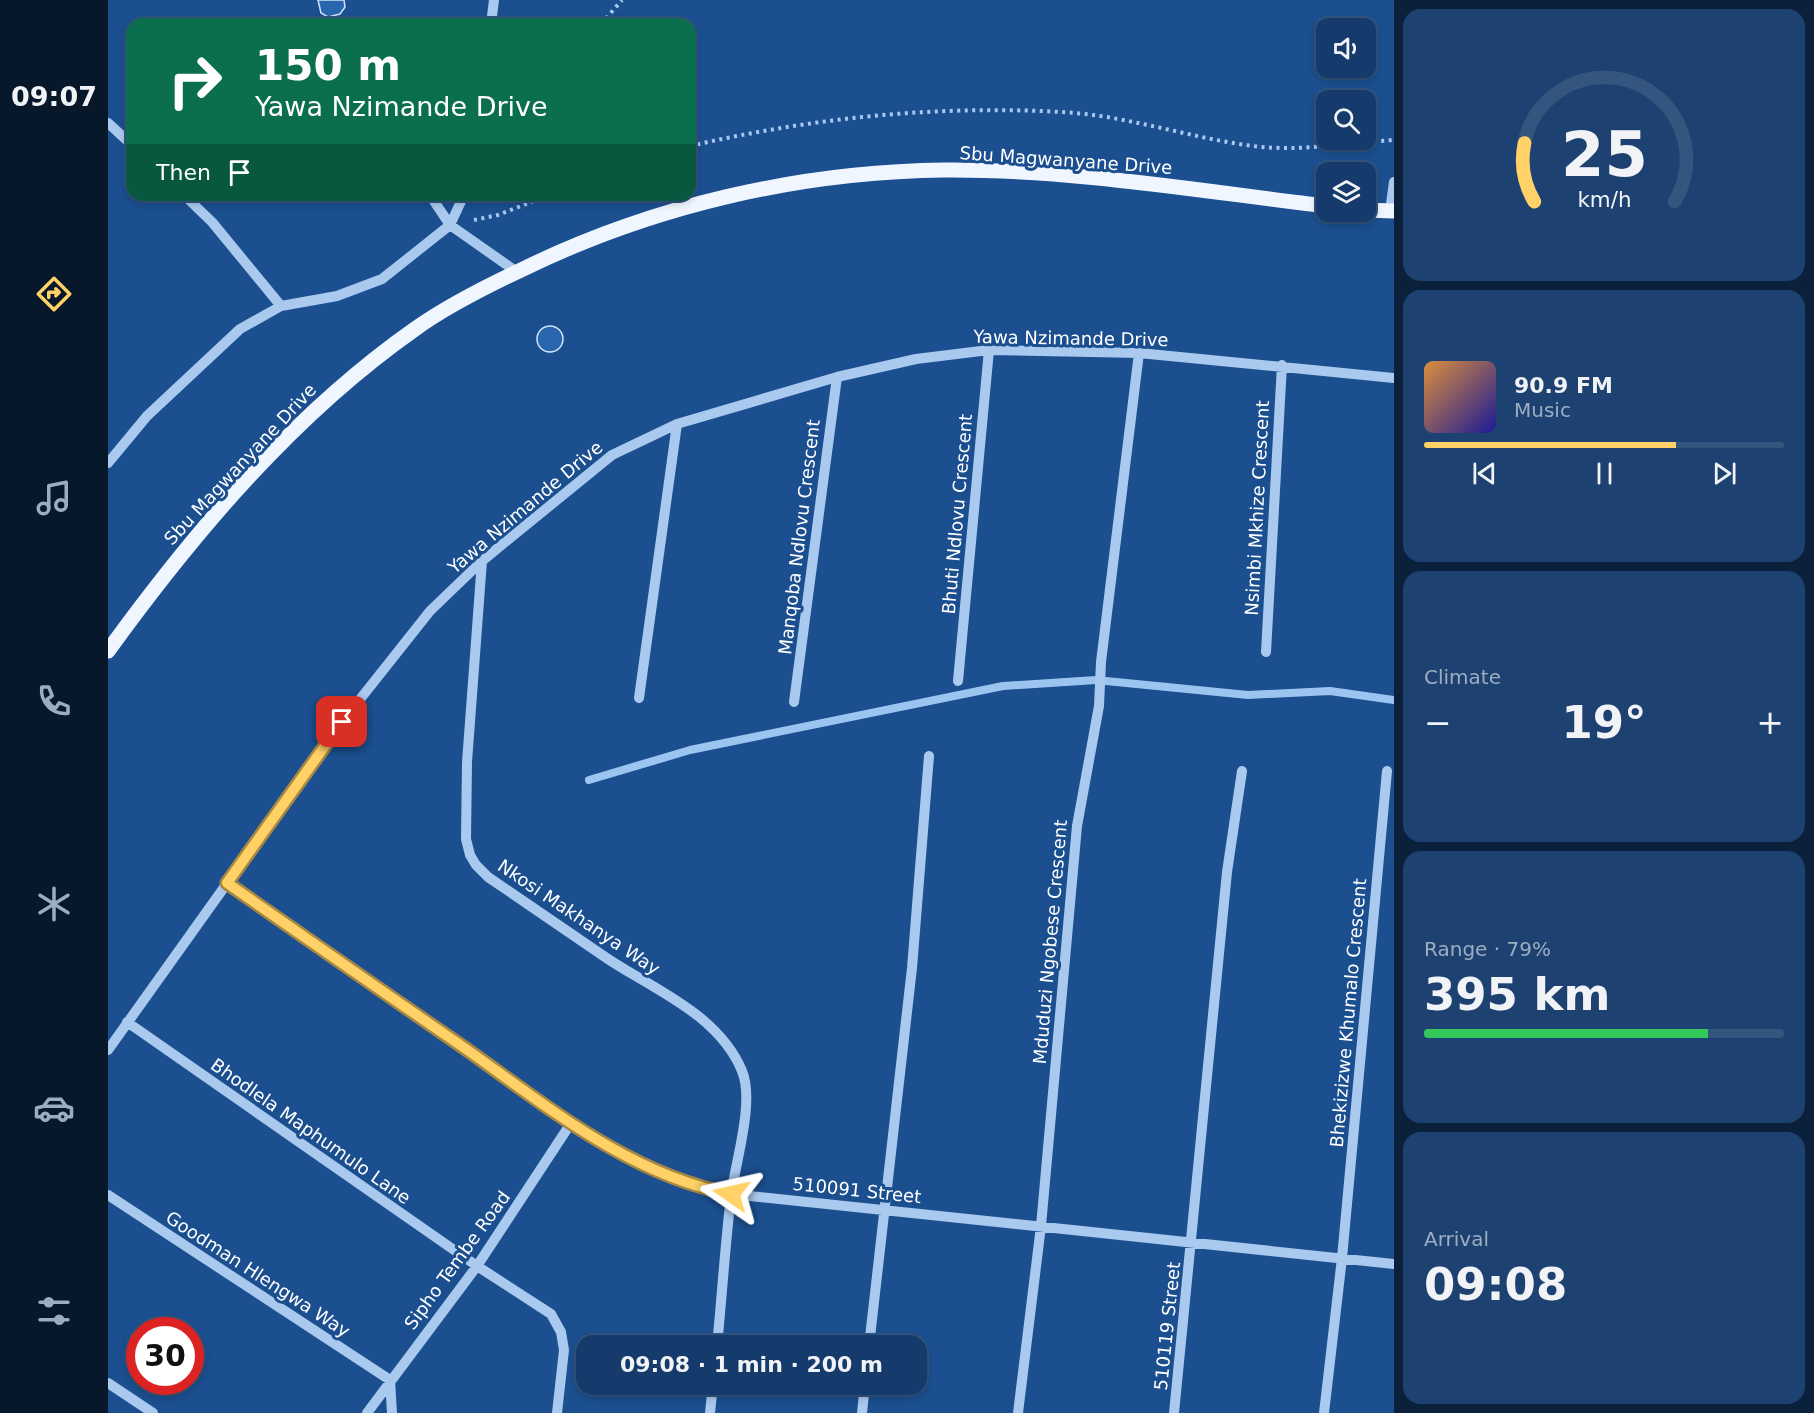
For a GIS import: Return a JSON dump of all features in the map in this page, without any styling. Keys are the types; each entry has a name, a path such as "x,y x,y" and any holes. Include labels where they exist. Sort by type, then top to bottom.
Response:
{"main road":[{"name":"Sbu Magwanyane Drive","path":"108,651 164,573 316,408 418,327 480,290 585,242 685,206 765,188 865,176 943,170 1098,179 1316,205"},
{"path":"1376,210 1392,211"}],"street":[{"path":"492,18 494,0"},
{"path":"108,123 126,140"},
{"path":"1392,211 1394,182"},
{"path":"190,201 212,222 281,306"},
{"path":"434,201 450,225 517,272"},
{"path":"108,463 147,416 240,329 281,306 338,296 382,279 450,225 461,201"},
{"name":"Yawa Nzimande Drive","path":"108,1050 342,722 423,620 482,561 612,455 677,424 837,377 916,359 989,350 1139,353 1282,365 1394,378"},
{"name":"Bhuti Ndlovu Crescent","path":"958,681 989,350"},
{"name":"Mduduzi Ngobese Crescent","path":"1018,1413 1041,1226 1077,826 1099,706 1101,662 1139,353"},
{"name":"Nsimbi Mkhize Crescent","path":"1266,652 1282,365"},
{"name":"Manqoba Ndlovu Crescent","path":"794,702 837,377"},
{"path":"639,698 677,424"},
{"name":"Nkosi Makhanya Way","path":"482,561 467,762 466,838 470,855 476,866 488,877 609,959 698,1015 721,1038 743,1072 745,1095 742,1132 731,1194 718,1335"},
{"path":"870,1335 912,968 929,756"},
{"path":"1191,1243 1227,872 1242,771"},
{"name":"Bhekizizwe Khumalo Crescent","path":"1324,1413 1342,1258 1387,771"},
{"name":"510091 Street","path":"227,883 571,1123 645,1167 682,1182 731,1194 1394,1264"},
{"name":"Bhodlela Maphumulo Lane","path":"127,1022 477,1266 551,1314 561,1332 564,1350 558,1413"},
{"name":"Sipho Tembe Road","path":"367,1413 477,1266 571,1123"},
{"name":"Goodman Hlengwa Way","path":"108,1195 390,1380"},
{"name":"510119 Street","path":"1174,1413 1191,1243"},
{"path":"390,1380 392,1413"},
{"path":"108,1383 153,1413"},
{"path":"710,1413 712,1395"},
{"path":"862,1413 864,1395"}],"path":[{"path":"606,18 622,0"},
{"path":"696,145 747,133 842,117 952,110 1063,112 1253,146 1293,149 1394,140"},
{"path":"450,225 498,215 534,201"}],"building":[{"path":"318,0 344,0 345,7 340,14 328,17 321,13"},
{"path":"550,326 559,330 563,339 559,348 550,352 541,348 537,339 541,330"}],"waterway":[{"path":"589,780 690,750 1003,686 1096,680"},
{"path":"1106,681 1248,695 1330,691 1394,700"}],"route":[{"path":"342,722 227,883 571,1123 645,1167 704,1189 731,1194"}]}
